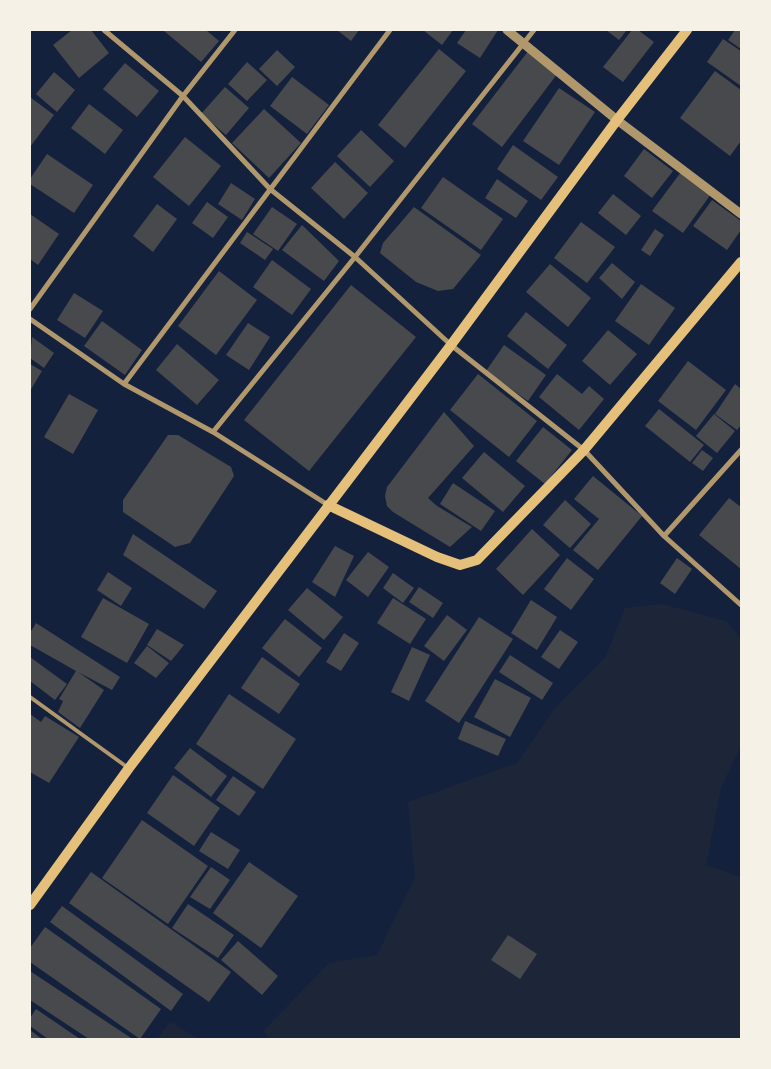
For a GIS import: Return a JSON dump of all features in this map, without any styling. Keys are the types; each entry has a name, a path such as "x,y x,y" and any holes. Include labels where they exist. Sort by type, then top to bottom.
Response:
{"main road":[{"path":"30,905 129,768 451,345 617,120 687,30"},
{"path":"328,505 436,557 460,566 477,560 584,450 741,262"}],"street":[{"path":"104,30 183,96 270,190 356,257 451,345 584,450 664,536 741,605"},
{"path":"30,309 183,96 236,30"},
{"path":"124,384 390,30"},
{"path":"507,30 617,120 741,214"},
{"path":"213,432 356,257 534,30"},
{"path":"30,319 124,384 213,432 328,505"},
{"path":"664,536 741,450"}],"lane":[{"path":"30,697 129,768"}],"shaded area":[{"path":"662,604 726,621 741,639 741,746 721,788 706,865 741,877 741,1039 269,1039 263,1031 329,963 377,955 415,877 408,802 517,763 556,707 606,656 625,608"},
{"path":"170,1022 199,1039 157,1039"}],"building":[{"path":"72,30 91,30 109,53 79,78 53,45"},
{"path":"163,30 206,30 219,41 201,62"},
{"path":"337,30 359,30 351,41"},
{"path":"423,30 453,30 442,45"},
{"path":"466,30 498,30 480,58 457,43"},
{"path":"606,30 627,30 619,40"},
{"path":"632,30 638,30 654,42 623,82 603,67"},
{"path":"735,30 741,30 741,49 728,40"},
{"path":"723,39 741,51 741,86 707,62"},
{"path":"439,49 466,71 405,148 378,125"},
{"path":"277,50 295,67 277,86 259,69"},
{"path":"529,50 558,73 502,147 472,124"},
{"path":"247,62 267,80 247,101 228,84"},
{"path":"125,63 159,91 137,117 103,89"},
{"path":"715,71 741,90 741,141 730,156 680,118"},
{"path":"54,72 75,90 57,112 36,94"},
{"path":"292,77 329,105 307,134 270,106"},
{"path":"225,87 249,108 226,135 201,114"},
{"path":"559,88 595,112 559,165 523,141"},
{"path":"30,97 54,115 30,147"},
{"path":"89,104 123,130 105,154 71,128"},
{"path":"264,109 301,143 269,178 232,143"},
{"path":"361,130 394,161 370,187 337,156"},
{"path":"185,137 221,166 189,206 153,177"},
{"path":"513,145 558,177 541,200 497,169"},
{"path":"644,149 673,171 652,198 624,176"},
{"path":"47,154 93,185 74,213 30,184 30,179"},
{"path":"335,162 368,193 344,219 311,188"},
{"path":"681,172 711,194 683,233 652,211"},
{"path":"443,177 503,219 481,250 421,208"},
{"path":"497,179 528,201 516,218 485,198"},
{"path":"231,183 255,199 242,220 218,204"},
{"path":"613,194 641,216 626,235 598,213"},
{"path":"712,200 741,221 741,230 727,250 693,226"},
{"path":"207,202 228,217 213,238 192,223"},
{"path":"157,204 177,219 153,252 133,236"},
{"path":"272,207 297,224 278,251 253,234"},
{"path":"414,207 481,255 453,289 438,291 416,282 380,253 383,243"},
{"path":"30,214 59,234 38,265 30,259"},
{"path":"581,222 615,247 587,283 554,258"},
{"path":"302,225 339,261 324,281 282,250"},
{"path":"655,229 664,235 650,256 641,250"},
{"path":"247,232 273,249 265,260 240,243"},
{"path":"272,260 311,289 292,315 253,287"},
{"path":"612,263 635,282 622,299 599,278"},
{"path":"550,264 591,298 568,327 526,292"},
{"path":"219,271 257,300 216,355 178,326"},
{"path":"641,284 675,308 649,345 615,321"},
{"path":"351,285 416,337 309,471 244,420"},
{"path":"74,293 103,311 85,338 57,320"},
{"path":"526,312 567,345 548,369 507,336"},
{"path":"102,321 142,350 125,375 84,346"},
{"path":"248,323 270,337 249,370 226,355"},
{"path":"608,330 637,354 610,385 582,361"},
{"path":"32,337 54,353 44,368 30,358"},
{"path":"177,344 219,380 197,405 156,370"},
{"path":"504,345 546,375 528,401 486,371"},
{"path":"688,361 726,390 696,430 658,401"},
{"path":"30,364 42,371 30,391"},
{"path":"478,374 537,421 509,457 450,410"},
{"path":"557,374 582,394 589,386 604,399 579,430 539,397"},
{"path":"735,384 741,389 741,425 737,430 715,414"},
{"path":"69,394 98,410 73,454 44,437"},
{"path":"659,409 704,445 690,462 645,426"},
{"path":"444,412 474,446 428,498 437,506 472,527 450,547 393,512 387,506 385,496 387,487"},
{"path":"714,414 735,431 717,453 696,436"},
{"path":"543,427 572,450 545,484 516,461"},
{"path":"168,435 178,435 231,467 234,476 190,543 175,547 123,512 123,500"},
{"path":"702,450 713,458 703,471 692,463"},
{"path":"484,452 525,486 503,512 462,478"},
{"path":"593,476 642,516 598,570 573,550 599,519 574,499"},
{"path":"453,483 495,511 481,531 440,504"},
{"path":"729,498 741,507 741,569 699,535"},
{"path":"565,500 591,524 570,548 543,525"},
{"path":"532,529 560,555 523,595 496,569"},
{"path":"133,534 217,591 204,609 123,555"},
{"path":"335,546 354,556 335,597 312,582"},
{"path":"368,552 389,567 368,597 346,580"},
{"path":"567,558 594,579 571,610 544,589"},
{"path":"677,558 692,569 675,594 660,583"},
{"path":"108,572 132,588 121,606 97,590"},
{"path":"393,573 414,588 403,603 383,588"},
{"path":"419,587 443,603 433,618 409,602"},
{"path":"307,588 343,617 324,640 288,610"},
{"path":"103,598 149,624 127,663 81,637"},
{"path":"393,598 426,619 410,644 377,623"},
{"path":"531,600 557,617 537,650 511,633"},
{"path":"447,615 467,630 444,661 424,646"},
{"path":"479,617 513,639 459,723 425,701"},
{"path":"285,619 322,648 299,677 262,648"},
{"path":"36,623 120,677 112,690 78,672 104,690 80,728 58,712 63,701 59,699 76,671 30,645 30,633"},
{"path":"157,629 184,645 171,661 147,645"},
{"path":"560,630 578,642 559,669 541,657"},
{"path":"344,633 359,643 341,671 326,662"},
{"path":"147,646 169,663 156,678 134,663"},
{"path":"412,647 430,655 409,701 391,692"},
{"path":"510,655 553,683 542,700 499,672"},
{"path":"30,657 67,684 55,700 30,681"},
{"path":"262,657 300,684 279,714 241,688"},
{"path":"495,679 531,698 510,737 474,717"},
{"path":"229,694 296,739 263,789 196,744"},
{"path":"30,714 41,722 45,716 79,737 49,783 30,772"},
{"path":"465,721 506,739 498,756 458,739"},
{"path":"190,748 227,776 211,797 174,768"},
{"path":"173,775 220,808 194,846 147,813"},
{"path":"233,776 256,792 239,816 216,800"},
{"path":"142,820 208,866 168,924 102,878"},
{"path":"211,832 240,850 228,869 199,851"},
{"path":"249,862 298,896 261,948 213,913"},
{"path":"211,867 230,880 210,909 190,897"},
{"path":"91,872 231,972 209,1002 69,903"},
{"path":"188,904 234,935 218,958 172,928"},
{"path":"62,906 183,994 171,1011 50,922"},
{"path":"45,927 161,1009 140,1039 30,962 30,948"},
{"path":"508,935 537,954 520,979 491,960"},
{"path":"238,941 278,976 262,995 221,960"},
{"path":"30,971 131,1038 89,1039 30,1000"},
{"path":"36,1009 80,1039 48,1039 30,1026 30,1018"},
{"path":"30,1030 42,1039 30,1039"}]}
